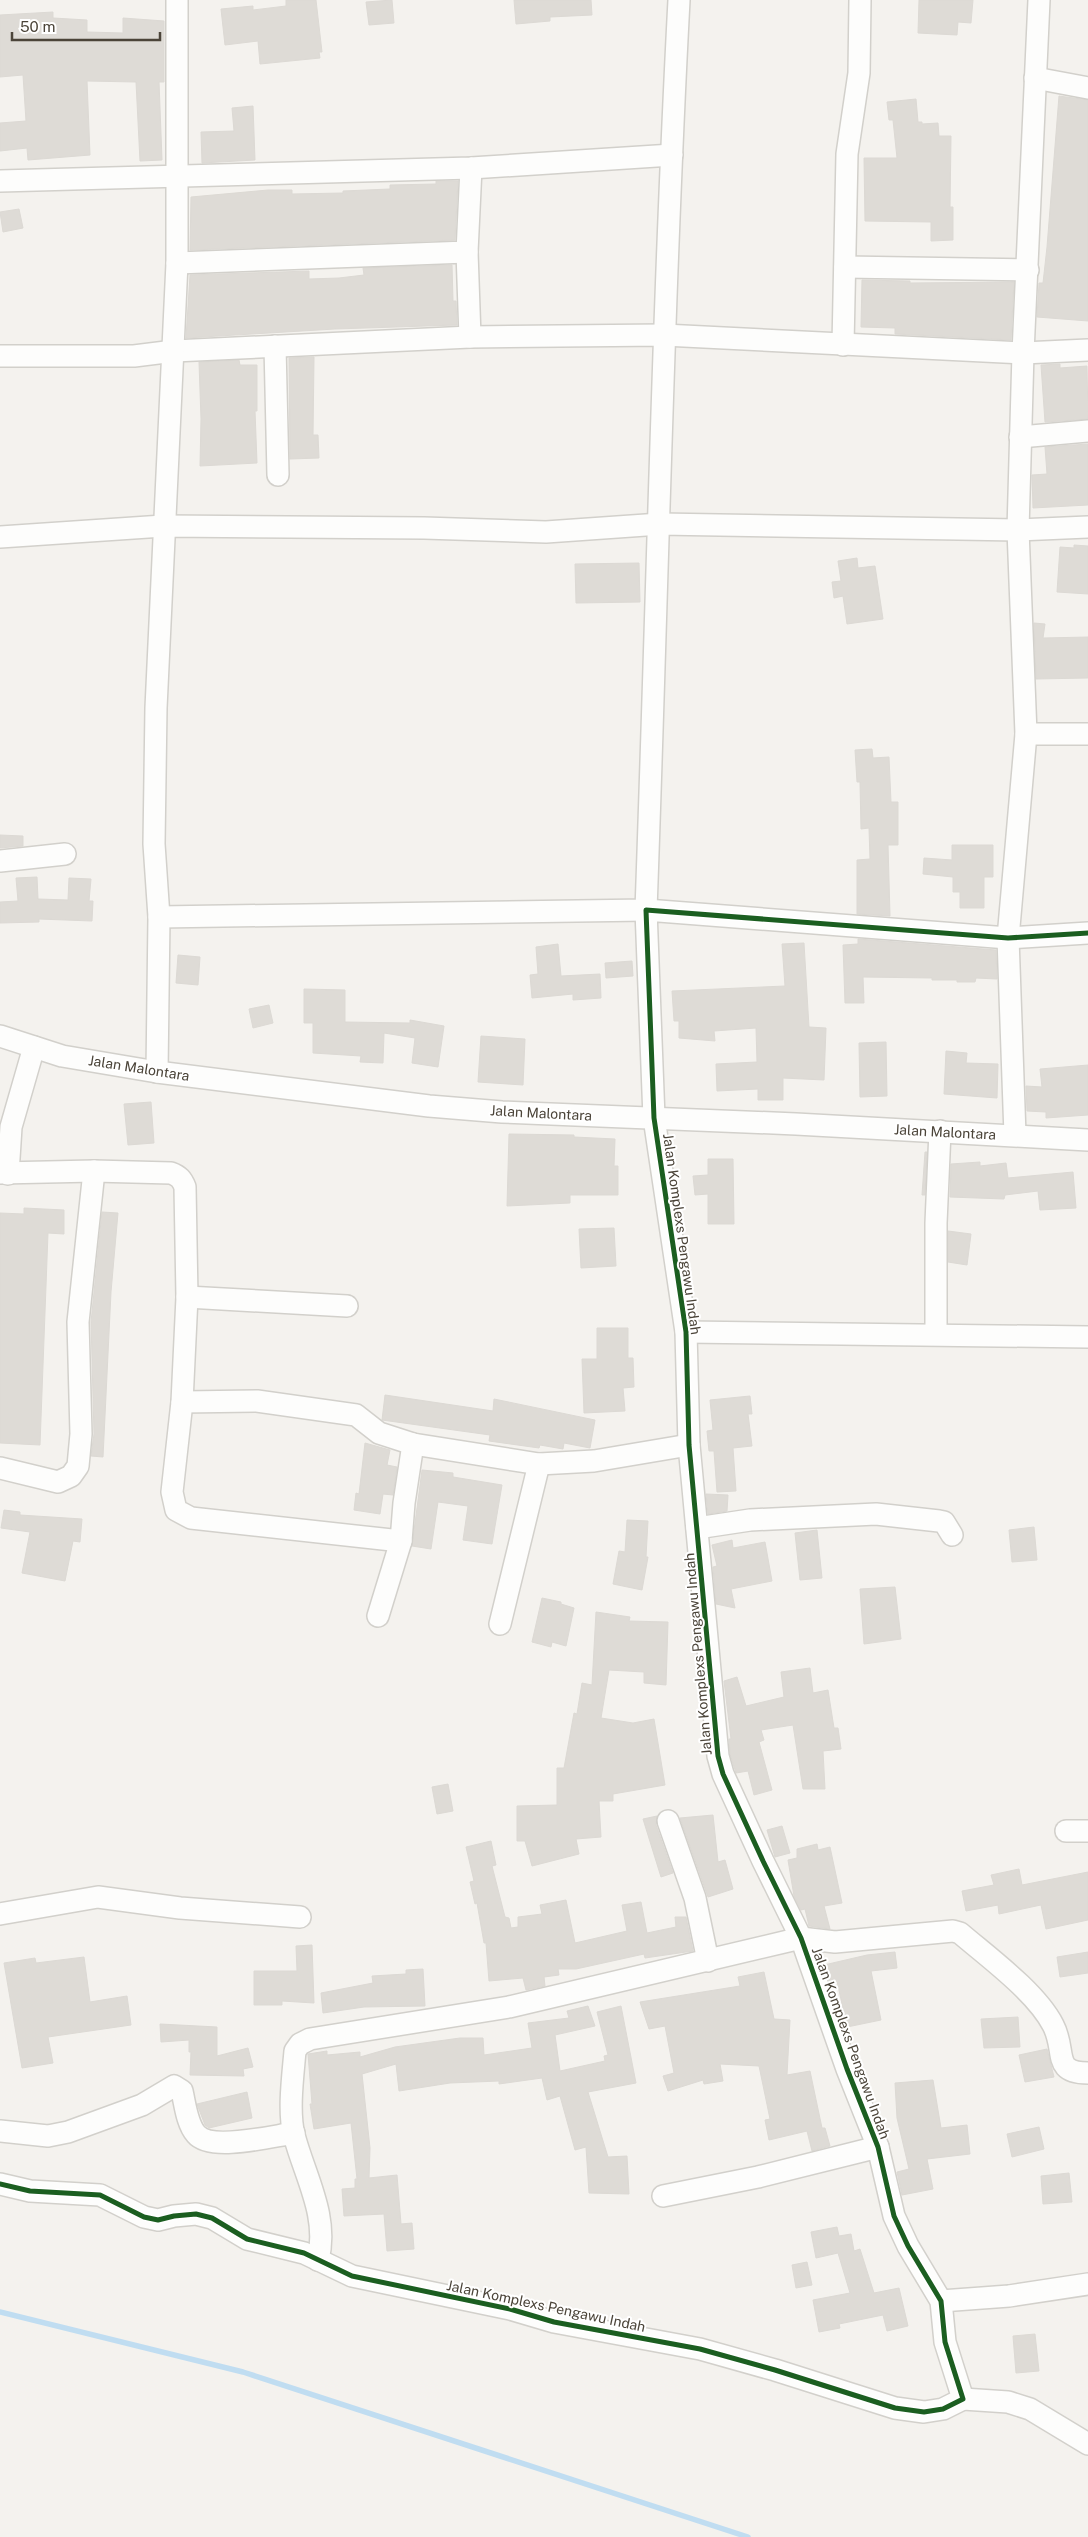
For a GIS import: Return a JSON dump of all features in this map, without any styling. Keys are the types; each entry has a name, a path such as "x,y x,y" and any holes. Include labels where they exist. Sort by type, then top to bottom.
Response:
{"street":[{"path":"157,1072 159,917 154,844 156,708 163,526 174,351 177,263 177,0"},
{"name":"Jalan Komplexs Pengawu Indah","path":"0,2184 30,2191 100,2195 144,2217 158,2220 196,2214 212,2218 247,2239 289,2248 352,2276 510,2309 554,2322 700,2349 776,2370 895,2408 924,2412 943,2409 963,2399 945,2342 941,2301 908,2246 894,2216 878,2147 847,2069 801,1938 762,1862 723,1774 718,1756 689,1445 686,1332 654,1118 646,910 660,524 664,335 679,0"},
{"path":"843,345 847,154 859,73 860,0"},
{"path":"1015,1135 1008,938 1026,734 1018,530 1023,353 1039,0"},
{"path":"1035,78 1088,88"},
{"path":"0,181 471,168 672,155"},
{"path":"470,337 467,252 471,168"},
{"path":"177,263 467,252"},
{"path":"845,266 1028,270"},
{"path":"0,356 134,356 174,351 470,337 664,335 1023,353 1088,350"},
{"path":"275,346 278,475"},
{"path":"1020,437 1088,431"},
{"path":"0,536 163,526 424,528 546,532 660,524 1018,530 1088,527"},
{"path":"1026,734 1088,734"},
{"path":"0,861 65,854"},
{"path":"159,917 646,910 1008,938 1088,932"},
{"name":"Jalan Malontara","path":"0,1036 62,1056 157,1072 430,1106 502,1112 940,1131 1088,1140"},
{"path":"34,1047 11,1127 4,1173 94,1171 171,1173 181,1178 185,1187 187,1297 182,1402 172,1492 176,1510 191,1518 401,1541"},
{"path":"936,1334 936,1223 940,1131"},
{"path":"0,1468 58,1482 71,1476 78,1466 81,1434 78,1322 94,1171"},
{"path":"187,1297 347,1306"},
{"path":"686,1332 1088,1337"},
{"path":"182,1402 258,1401 356,1415 379,1433 413,1444 539,1464 594,1461 689,1445"},
{"path":"378,1616 401,1541 404,1502 413,1444"},
{"path":"500,1624 539,1464"},
{"path":"697,1528 750,1520 876,1514 944,1522 952,1535"},
{"path":"668,1821 695,1898 708,1961"},
{"path":"1066,1831 1088,1831"},
{"path":"0,1914 98,1897 180,1908 300,1917"},
{"name":"Jalan Komplexs Pengawu Indah","path":"801,1938 835,1942 940,1932 960,1932 1040,2005 1054,2025 1060,2039 1064,2065 1067,2070 1073,2073 1088,2073"},
{"path":"318,2260 322,2238 319,2212 294,2133 294,2051 300,2044 310,2039 509,2008 801,1938"},
{"path":"0,2131 48,2136 68,2132 142,2105 174,2086 182,2091 192,2127 203,2139 223,2143 294,2133"},
{"path":"663,2196 758,2177 878,2147"},
{"path":"941,2301 1009,2296 1088,2284"},
{"path":"963,2399 1008,2402 1030,2408 1088,2444"}],"building":[{"path":"286,0 316,0 322,52 319,52 320,58 260,64 258,41 225,45 221,9 253,6 253,10 286,6"},
{"path":"392,0 394,23 369,25 366,2"},
{"path":"514,0 591,0 592,15 550,17 550,21 516,24"},
{"path":"919,0 973,0 971,23 958,22 957,35 918,33"},
{"path":"53,12 53,18 87,20 87,32 123,33 123,18 164,21 164,82 159,82 162,160 140,161 136,82 87,81 90,155 28,160 27,148 0,151 0,123 26,121 23,75 0,77 0,15"},
{"path":"1059,96 1088,100 1088,321 1037,317 1039,283 1043,283 1047,247"},
{"path":"916,99 918,122 922,122 922,124 938,123 939,136 951,136 950,207 953,207 953,240 931,241 931,222 865,221 864,158 897,158 893,120 889,120 887,102"},
{"path":"253,106 255,160 202,163 201,132 234,131 232,108"},
{"path":"436,181 458,181 455,240 190,250 191,197 268,190 292,190 292,194 343,193 343,191 390,189 390,185 436,184"},
{"path":"19,209 23,228 3,232 0,212"},
{"path":"452,265 453,301 456,301 457,325 335,329 186,338 190,275 309,271 309,279 339,278 364,275 363,268"},
{"path":"862,280 910,281 910,283 1014,282 1011,340 895,334 895,328 861,327"},
{"path":"314,357 313,435 318,435 319,458 290,459 289,358"},
{"path":"239,360 240,365 257,365 257,411 255,411 257,463 200,466 199,362"},
{"path":"1060,364 1060,368 1087,366 1088,419 1045,422 1041,365"},
{"path":"1088,444 1088,505 1033,508 1032,475 1047,474 1045,447"},
{"path":"1074,545 1088,546 1088,594 1057,592 1060,547 1074,548"},
{"path":"857,558 858,568 875,566 883,619 847,624 843,596 834,598 832,582 841,581 838,561"},
{"path":"639,563 640,602 576,603 575,564"},
{"path":"1034,623 1045,624 1043,638 1088,637 1088,678 1036,679"},
{"path":"872,749 873,758 889,757 891,802 898,802 898,845 888,845 890,916 857,914 857,860 870,859 869,828 861,829 860,782 857,782 855,750"},
{"path":"0,835 23,836 23,846 0,848"},
{"path":"952,845 993,845 993,877 984,877 984,908 960,908 960,892 953,892 953,877 923,874 924,858 952,860"},
{"path":"37,877 38,899 68,900 69,878 91,879 89,901 93,901 92,921 39,919 39,922 0,923 0,902 18,901 16,878"},
{"path":"858,939 996,950 997,979 976,978 975,982 957,982 957,980 932,980 932,978 863,977 864,1003 845,1003 843,945 858,944"},
{"path":"804,943 809,1027 826,1028 824,1080 783,1078 783,1100 758,1100 758,1089 717,1091 716,1064 757,1062 756,1028 714,1031 715,1041 679,1038 679,1021 674,1021 672,991 785,986 782,944"},
{"path":"558,944 561,976 600,974 601,998 573,1000 573,994 532,998 530,975 538,974 536,947"},
{"path":"178,955 200,957 198,985 176,983"},
{"path":"632,961 633,976 606,978 605,963"},
{"path":"304,989 345,990 345,1022 410,1023 410,1020 444,1026 438,1067 412,1063 415,1038 384,1033 383,1063 360,1062 361,1056 313,1053 313,1023 304,1023"},
{"path":"269,1005 273,1023 253,1028 249,1009"},
{"path":"481,1036 525,1039 523,1085 478,1082"},
{"path":"886,1042 887,1096 860,1097 859,1043"},
{"path":"946,1051 967,1053 966,1063 998,1064 997,1098 944,1094"},
{"path":"1088,1065 1088,1115 1046,1118 1046,1112 1027,1111 1026,1086 1042,1087 1040,1069"},
{"path":"151,1102 154,1143 128,1145 124,1104"},
{"path":"509,1134 574,1135 574,1137 615,1139 614,1166 618,1166 618,1195 570,1195 570,1203 507,1206"},
{"path":"925,1152 927,1152 925,1195 922,1195"},
{"path":"708,1159 733,1159 734,1224 708,1224 708,1194 695,1195 693,1176 708,1175"},
{"path":"980,1162 980,1166 1006,1163 1008,1178 1073,1172 1076,1208 1040,1210 1038,1191 1005,1195 1004,1199 950,1197 951,1164"},
{"path":"24,1208 64,1210 64,1234 48,1233 40,1445 0,1443 0,1213 24,1214"},
{"path":"102,1212 118,1213 111,1292 103,1457 91,1456 94,1434 91,1322"},
{"path":"614,1228 616,1266 581,1268 579,1229"},
{"path":"948,1231 971,1234 967,1265 948,1262"},
{"path":"597,1328 628,1328 628,1358 633,1358 634,1387 623,1388 625,1411 584,1413 582,1359 597,1359"},
{"path":"385,1395 493,1411 494,1399 595,1420 590,1448 564,1443 563,1449 540,1445 539,1448 489,1441 490,1435 382,1420"},
{"path":"750,1396 752,1414 748,1414 752,1446 733,1448 736,1491 717,1492 714,1451 709,1451 707,1431 713,1430 710,1400"},
{"path":"365,1443 390,1450 387,1465 397,1467 393,1495 383,1494 380,1514 354,1510 356,1493 359,1494"},
{"path":"422,1470 453,1473 453,1477 502,1485 492,1544 463,1540 468,1506 438,1502 431,1549 412,1546"},
{"path":"706,1494 728,1495 727,1511 708,1514"},
{"path":"4,1510 20,1512 20,1515 82,1519 80,1542 73,1541 65,1581 22,1573 30,1532 1,1528"},
{"path":"627,1520 648,1521 646,1557 648,1557 642,1590 613,1584 619,1551 625,1552"},
{"path":"1034,1527 1037,1560 1012,1562 1009,1530"},
{"path":"817,1530 822,1578 800,1580 795,1533"},
{"path":"732,1540 733,1548 765,1542 772,1581 731,1589 735,1608 716,1604 713,1567 717,1566 712,1545"},
{"path":"895,1587 901,1639 864,1644 860,1589"},
{"path":"542,1598 561,1602 561,1604 574,1608 566,1646 552,1642 551,1647 532,1642"},
{"path":"596,1612 630,1617 629,1621 668,1622 666,1685 644,1683 644,1672 609,1670 601,1718 633,1723 654,1719 665,1785 613,1794 613,1801 599,1801 601,1837 576,1839 579,1854 532,1866 525,1841 517,1841 517,1806 557,1805 557,1768 564,1768 574,1713 577,1714 582,1683 592,1685"},
{"path":"810,1668 813,1693 828,1690 834,1728 838,1728 841,1749 823,1751 825,1789 803,1789 793,1725 761,1730 764,1740 759,1742 772,1790 754,1795 748,1771 736,1773 730,1754 729,1739 731,1739 724,1681 737,1677 746,1706 784,1697 781,1672"},
{"path":"448,1784 453,1811 437,1814 432,1787"},
{"path":"713,1815 718,1862 725,1860 733,1889 708,1897 680,1818"},
{"path":"657,1816 656,1825 673,1873 661,1877 643,1819"},
{"path":"782,1826 790,1853 775,1857 767,1830"},
{"path":"491,1841 496,1865 492,1866 505,1917 509,1918 511,1928 518,1927 518,1917 542,1914 540,1905 566,1900 575,1943 627,1931 622,1905 641,1902 647,1933 676,1927 675,1917 686,1917 693,1951 645,1958 644,1954 576,1969 558,1969 559,1975 544,1977 545,1986 526,1990 523,1978 489,1981 486,1943 484,1943 477,1903 475,1904 470,1882 474,1881 466,1847"},
{"path":"817,1844 818,1850 830,1847 842,1903 824,1906 830,1929 809,1926 805,1909 801,1910 794,1896 788,1860 797,1858 797,1849"},
{"path":"1019,1869 1022,1885 1088,1872 1088,1920 1046,1929 1041,1905 999,1914 998,1905 966,1911 962,1891 994,1885 991,1875"},
{"path":"312,1945 314,2003 282,2001 282,2005 254,2005 254,1971 297,1971 296,1946"},
{"path":"895,1952 897,1968 871,1971 881,2020 847,2027 837,1981 830,1983 824,1965 867,1955"},
{"path":"1088,1952 1088,1973 1060,1977 1057,1957"},
{"path":"84,1957 90,2002 127,1996 131,2025 48,2037 53,2063 22,2068 4,1963 35,1958 36,1963"},
{"path":"423,1969 425,2006 364,2007 323,2013 321,1993 373,1983 372,1976 406,1974 406,1970"},
{"path":"764,1972 774,2019 790,2020 787,2075 810,2071 822,2128 825,2128 830,2146 812,2151 807,2131 769,2140 765,2120 770,2119 759,2066 720,2064 723,2081 704,2084 703,2080 668,2091 663,2076 674,2073 665,2026 649,2029 640,2002 740,1986 738,1977"},
{"path":"588,2006 595,2026 555,2035 560,2071 605,2061 604,2056 608,2055 597,2012 621,2006 636,2083 588,2092 608,2157 627,2156 629,2194 589,2193 586,2147 575,2150 560,2096 547,2100 542,2078 499,2084 499,2081 450,2083 399,2091 396,2064 362,2074 370,2148 369,2178 397,2175 401,2224 412,2223 414,2249 387,2251 384,2214 344,2216 342,2189 355,2188 355,2179 357,2179 351,2123 314,2129 310,2104 312,2104 308,2054 327,2051 327,2055 360,2052 360,2057 395,2047 460,2038 483,2038 484,2055 532,2048 528,2023 569,2018 567,2011"},
{"path":"1018,2017 1020,2047 984,2048 981,2019"},
{"path":"160,2024 217,2027 217,2056 248,2048 253,2067 243,2069 244,2076 190,2075 191,2052 189,2052 189,2040 161,2042"},
{"path":"1047,2049 1054,2077 1025,2082 1019,2055"},
{"path":"933,2080 941,2128 967,2125 970,2154 927,2159 933,2189 902,2195 897,2172 909,2169 897,2118 895,2083"},
{"path":"247,2092 252,2118 209,2128 205,2125 197,2104"},
{"path":"1039,2127 1044,2149 1012,2157 1007,2134"},
{"path":"1069,2173 1072,2202 1043,2204 1041,2176"},
{"path":"837,2227 839,2236 851,2234 854,2251 860,2249 874,2293 899,2288 908,2326 887,2331 883,2315 839,2324 840,2328 819,2332 813,2300 850,2293 838,2253 816,2258 811,2232"},
{"path":"807,2262 812,2285 796,2288 792,2265"},
{"path":"1035,2334 1039,2371 1016,2373 1013,2336"}],"waterway":[{"path":"0,2312 243,2372 748,2537"}],"cycle path":[{"path":"0,2184 30,2191 100,2195 144,2217 158,2220 196,2214 212,2218 247,2239 304,2253 352,2276 510,2309 554,2322 700,2349 775,2370 895,2408 924,2412 943,2409 963,2399 945,2342 941,2301 908,2246 894,2216 878,2147 847,2069 801,1938 723,1774 718,1756 689,1445 686,1332 654,1118 646,910 1008,938 1088,933"}]}
